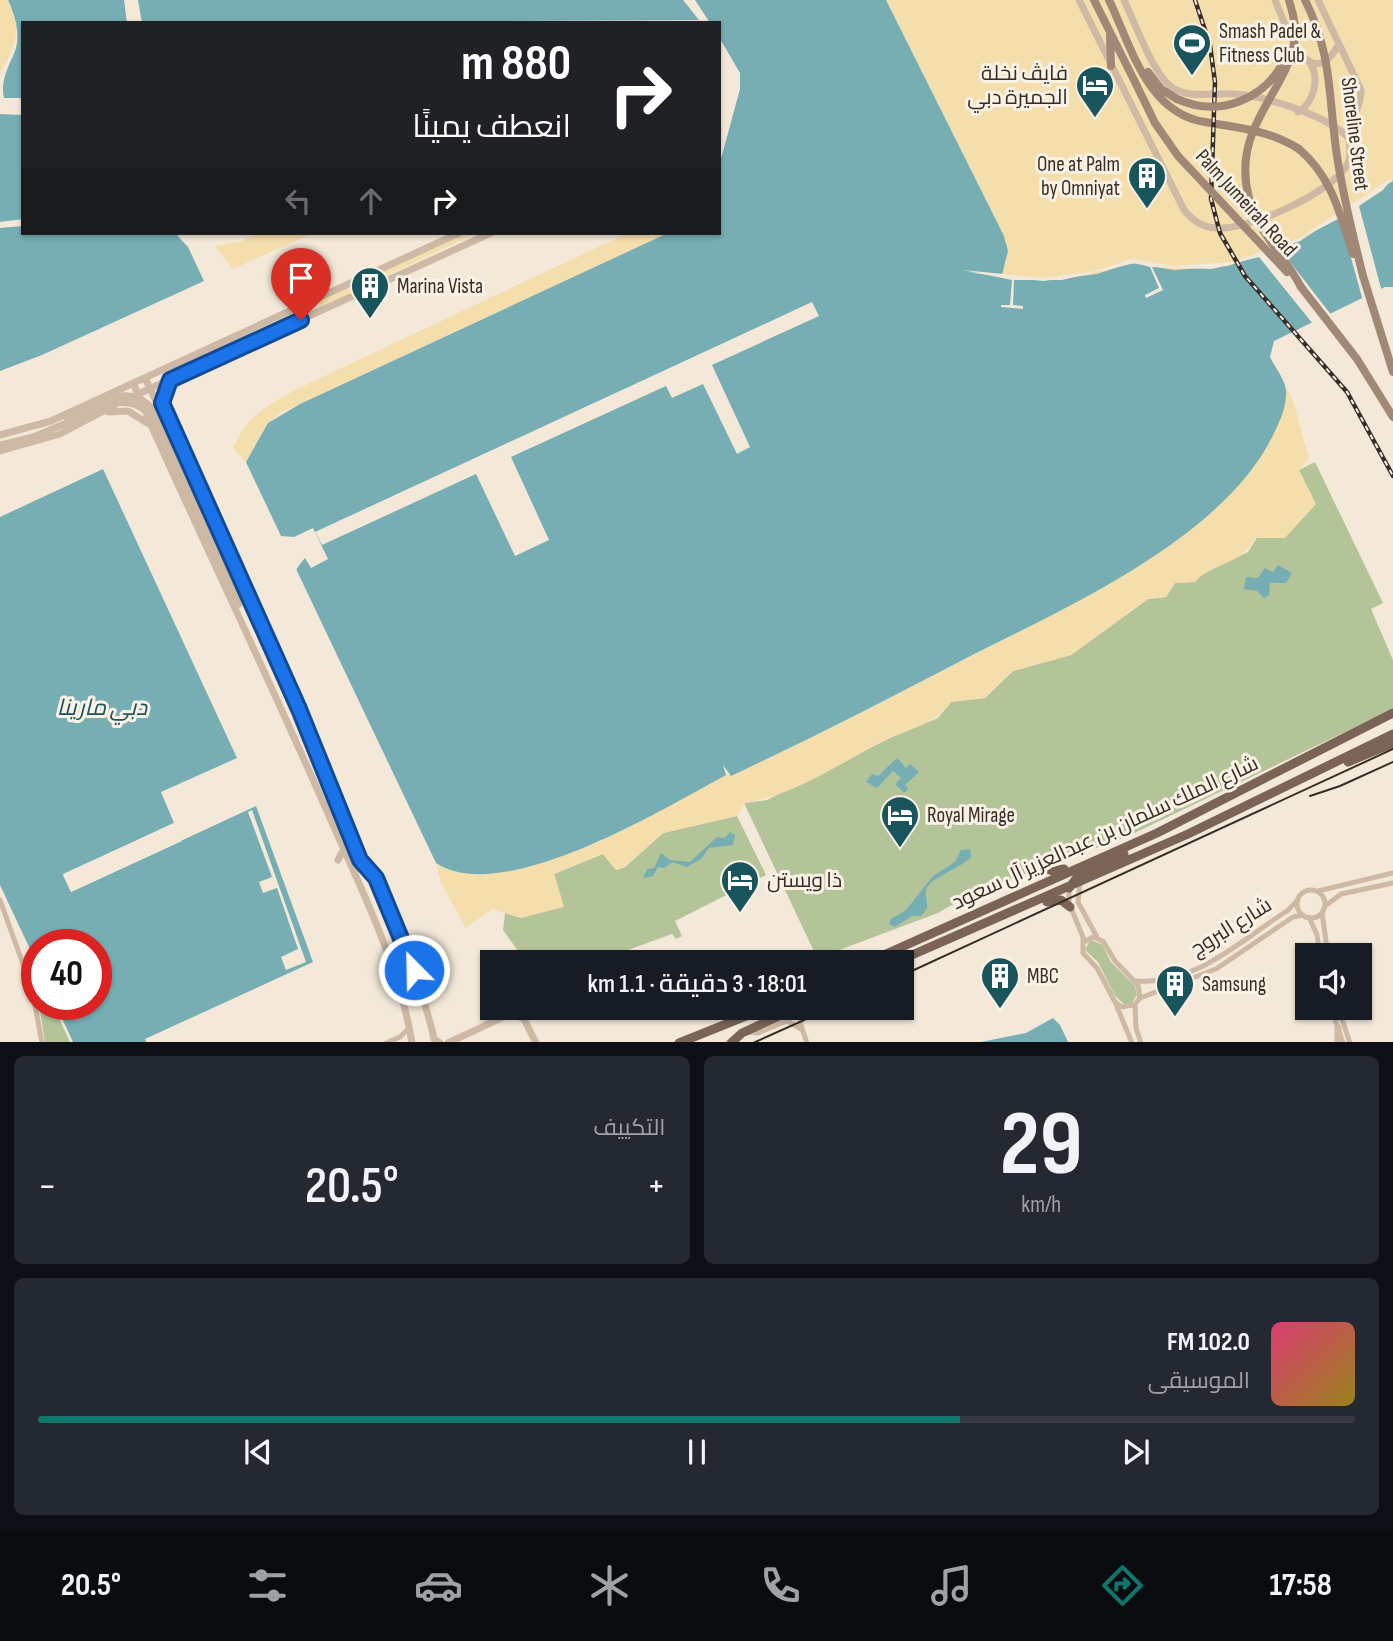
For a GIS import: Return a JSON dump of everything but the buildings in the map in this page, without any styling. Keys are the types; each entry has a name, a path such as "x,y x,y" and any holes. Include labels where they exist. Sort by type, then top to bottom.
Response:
{"main road":[{"name":"Palm Jumeirah Road","path":"1094,0 1155,123 1178,156 1301,287 1357,359 1393,417"},
{"name":"Palm Jumeirah Road","path":"1109,0 1150,86 1174,110 1199,121 1265,132 1299,149 1329,184 1363,276 1393,372"},
{"path":"1289,0 1296,33 1291,58 1252,130 1245,174 1249,200 1259,225 1301,287"},
{"name":"Shoreline Street","path":"1305,0 1320,32 1328,61 1339,169 1363,276"},
{"path":"1130,43 1153,80 1177,99 1198,107 1220,107 1242,101 1262,90 1285,59 1293,15"},
{"path":"1110,32 1111,66"},
{"name":"شارع الملك سلمان بن عبدالعزيز آل سعود","path":"894,950 1157,833 1393,711"},
{"name":"شارع الملك سلمان بن عبدالعزيز آل سعود","path":"914,954 986,921 1080,883 1326,769 1393,734"},
{"path":"1326,769 1393,743"},
{"path":"1069,888 1079,875 1151,841 1157,833"},
{"path":"1040,865 1052,872 1082,865"},
{"path":"986,921 998,911 1033,896 1043,882"},
{"path":"1022,907 1056,899 1070,906"},
{"path":"686,1042 738,1020"},
{"path":"731,1042 744,1032 770,1020"}],"street":[{"path":"1079,0 1181,207 1193,220 1208,227 1225,228 1260,219 1316,190 1347,166 1351,155 1349,138 1361,93 1318,0"},
{"path":"1124,0 1161,75 1174,89 1192,94 1254,96 1331,124 1349,138"},
{"path":"1275,0 1298,51 1314,69 1316,81 1308,104 1298,112"},
{"path":"1307,61 1324,63 1331,58 1339,44"},
{"path":"0,440 43,424 455,235"},
{"path":"457,248 477,235"},
{"path":"0,451 50,439 138,394 486,235"},
{"path":"309,316 309,312 327,304 326,299 318,299"},
{"path":"145,378 254,603 360,860 376,878 414,970 434,1040 440,1042"},
{"path":"169,424 162,400 170,380"},
{"path":"133,383 234,610 242,621 298,742 344,849 401,989 412,1042"},
{"path":"0,440 33,437 106,404 129,401 150,413 171,445 234,578 245,598 254,603"},
{"path":"99,414 128,411 144,419 153,429"},
{"path":"171,445 230,582 243,615 242,621"},
{"path":"197,485 205,490"},
{"path":"194,530 203,536"},
{"path":"289,723 293,719 298,720 313,761 320,766"},
{"path":"295,752 298,742"},
{"path":"338,860 344,849"},
{"path":"1318,943 1317,935 1298,900 1303,892 1393,873"},
{"path":"1080,883 1078,902 1097,937 1140,989 1134,1016 1141,1042"},
{"path":"1306,916 1323,909 1341,894 1393,883"},
{"path":"1069,888 1070,906 1084,942 1083,953 1097,968 1132,1042"},
{"path":"1316,891 1324,899 1327,943"},
{"path":"0,900 32,989 42,1042"},
{"name":"شارع البروج","path":"1135,981 1161,980 1211,962 1287,911 1298,900"},
{"name":"شارع البروج","path":"1140,998 1216,969 1293,917 1306,916"},
{"path":"1084,942 1097,937"},
{"path":"1115,1002 1122,1007 1135,1004"},
{"path":"448,1042 515,1013 524,1018 536,1042"},
{"path":"802,1020 801,1029 807,1042"},
{"path":"1335,1020 1340,1042"},
{"path":"1342,1020 1350,1042"},
{"path":"744,1032 758,1033 787,1021 801,1029"},
{"path":"386,1042 396,1039 410,1027"},
{"path":"396,1039 405,1042"}],"green space":[{"path":"1315,462 1383,603 1371,609 1393,660 1393,709 1126,837 973,893 938,913 839,950 813,950 744,803 767,800 890,738 938,718 951,702 985,698 1013,671 1071,655 1148,599 1166,597 1175,583 1195,582 1201,575 1248,552 1299,470"},
{"path":"737,816 766,875 675,921 682,936 676,939 672,934 628,950 517,950 503,930 505,913 521,918 554,874 603,854 616,870 625,867 663,833"},
{"path":"1090,940 1102,944 1111,962 1135,986 1137,995 1132,1003 1124,1004 1115,996 1098,962 1085,950"},
{"path":"41,1020 60,1020 70,1042 45,1042"}],"sand":[{"path":"0,0 8,0 16,30 13,46 0,73"},
{"path":"886,0 1393,0 1393,181 1313,234 1234,265 1062,280 992,277 1007,263 1004,236"},
{"path":"256,235 309,235 233,269 215,246 242,241"},
{"path":"461,235 472,235 319,308 320,299"},
{"path":"624,235 664,235 280,413 268,423 246,462 233,448 245,427 259,412 297,389"},
{"path":"1286,388 1293,400 1309,459 1299,470 1316,504 1285,538 1255,538 1235,559 1210,570 1195,582 1175,583 1166,597 1148,599 1071,655 1013,671 985,698 951,702 931,720 887,739 818,777 783,793 745,803 737,816 663,833 625,867 616,870 603,854 554,873 564,907 521,918 492,909 466,928 441,883 436,863 465,873 501,873 541,864 583,848 624,830 724,774 735,774 850,718 1107,585 1159,552 1206,517 1245,477 1273,435"}],"water":[{"path":"8,0 124,0 127,21 21,21 21,98 4,98 4,79 17,38 15,19"},
{"path":"138,0 683,0 699,20 513,21 142,21"},
{"path":"695,0 886,0 1004,236 1008,251 1002,275 965,272 1043,281 1097,274 1131,263 1174,270 1228,266 1300,241 1393,181 1393,287 1385,287 1274,341 1270,357 1286,390 1286,401 1275,431 1251,470 1219,505 1180,538 1136,568 1044,619 731,776 723,765 726,775 624,829 541,863 501,873 465,873 436,863 296,569 305,558 311,568 328,559 313,528 294,537 281,536 246,462 268,423 300,404 664,235 721,235 721,159 740,89 740,73 721,40 721,21 709,21"},
{"path":"0,114 21,115 21,219 0,222"},
{"path":"21,226 21,235 177,235 188,247 204,281 42,355 0,371 0,228"},
{"name":"دبي مارينا","path":"103,469 237,758 161,792 174,823 63,875 71,892 256,806 313,962 145,1039 146,1042 73,1042 63,1020 112,1020 112,929 21,930 0,885 0,517"},
{"path":"1278,565 1292,573 1286,583 1270,583 1269,595 1264,598 1257,591 1244,589 1246,577 1258,578 1265,568 1273,572"},
{"path":"897,758 906,768 910,764 919,772 905,785 908,789 904,793 895,784 901,778 893,771 877,788 866,782 872,774 878,776"},
{"path":"730,832 735,835 733,845 709,848 701,859 687,867 673,862 664,868 658,867 653,876 643,878 647,869 654,868 661,853 670,860 690,862 717,837 725,838"},
{"path":"970,849 971,857 928,886 927,909 921,916 912,916 895,927 889,924 891,919 906,910 933,876 955,862 961,850"},
{"path":"1053,1018 1060,1025 1068,1042 981,1042 1026,1033"}],"pier":[{"path":"1393,177 1383,190 1359,206 1382,292 1363,301 1340,218 1280,249 1332,316 1313,324 1259,257 1212,269 1152,267 1163,290 1146,298 1145,295 1159,288 1150,267 1135,263 1062,280 1014,280 1013,305 1023,306 1023,309 1001,307 1010,305 1012,280 963,270 1043,278 1096,271 1131,259 1174,266 1233,262 1299,238"},
{"path":"812,302 819,316 712,365 750,447 737,454 703,384 672,398 666,386 511,457 549,540 515,556 476,474 322,545 315,532"},
{"path":"303,559 296,570 437,869 405,810 293,571 295,563"},
{"path":"252,810 306,962 286,970 281,957 298,949 277,888 263,893 259,882 272,877 248,812"},
{"path":"174,823 175,826 67,876 73,887 181,838 182,841 71,892 63,874"}],"tram line":[{"path":"914,970 1393,749"},
{"path":"1310,796 1340,786 1393,762"},
{"path":"755,1042 804,1020"}],"railway":[{"path":"1195,0 1210,45 1215,82 1211,199 1220,233 1245,276 1347,392 1393,476"}],"place":[{"name":"Smash Padel & Fitness Club","path":"1192,77"},
{"name":"فايڤ نخلة الجميرة دبي","path":"1095,119"},
{"name":"One at Palm by Omniyat","path":"1147,210"},
{"name":"Marina Vista","path":"370,320"},
{"name":"Royal Mirage","path":"900,849"},
{"name":"ذا ويستن","path":"740,914"},
{"name":"MBC","path":"1000,1010"},
{"name":"Samsung","path":"1175,1018"}],"route":[{"path":"301,320 170,380 163,393 162,403 169,424 299,709 360,860 367,864 376,878 414,970"}]}
